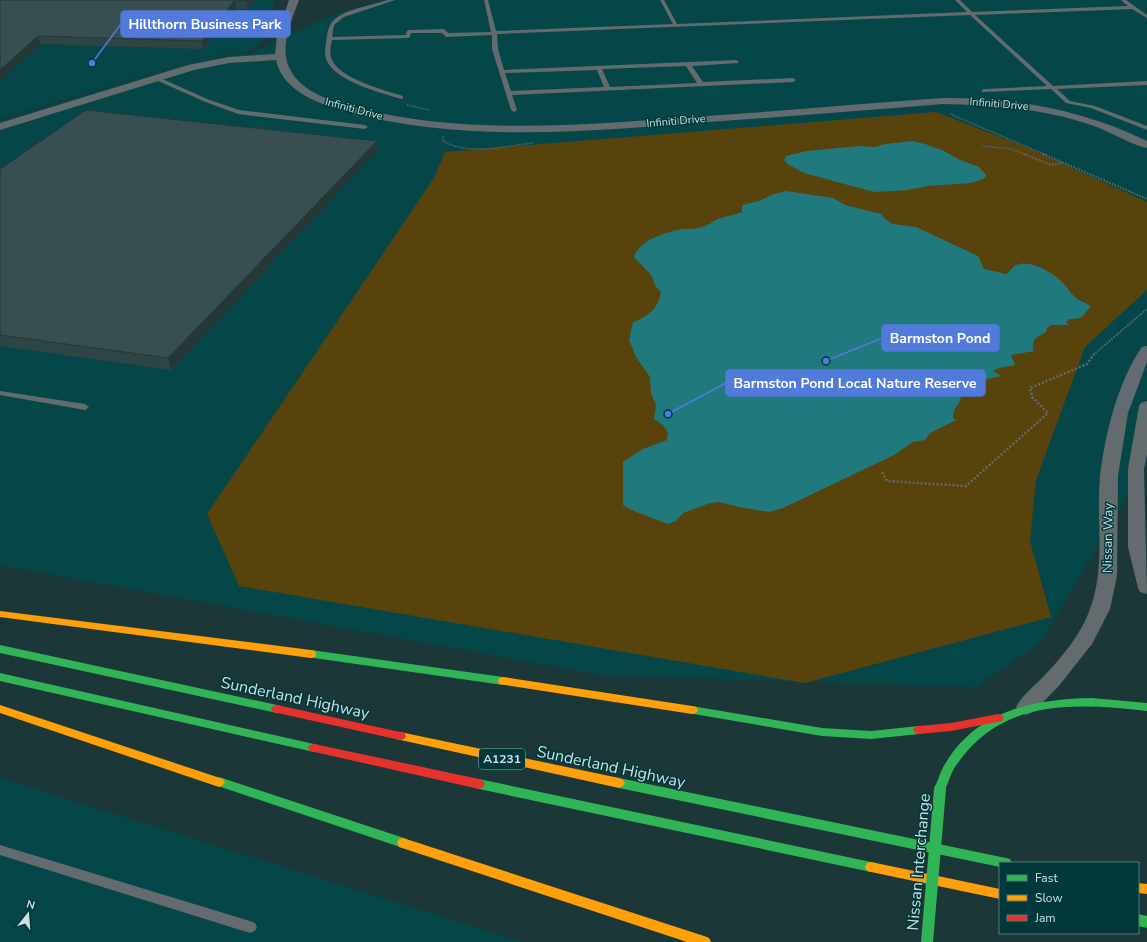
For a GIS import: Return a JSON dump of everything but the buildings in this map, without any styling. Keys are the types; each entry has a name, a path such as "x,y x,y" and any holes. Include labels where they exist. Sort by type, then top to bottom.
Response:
{"main road":[{"path":"0,614 429,669 656,704 822,732 871,735 952,727 998,718"},
{"name":"Sunderland Highway","path":"0,649 518,762 810,824 1001,862"},
{"name":"A1231","path":"0,677 362,758 999,894"},
{"name":"Nissan Interchange","path":"927,942 940,789 951,764 972,737 998,718 1026,707 1073,701 1114,702 1147,708"},
{"path":"0,709 704,942"}],"street":[{"path":"0,127 208,63 280,57 281,45 294,0"},
{"name":"Infiniti Drive","path":"280,57 285,70 295,84 317,98 375,116 426,124 491,128 579,128 626,126 913,103 966,101 1008,104 1067,114 1107,126 1147,145"},
{"name":"Nissan Way","path":"1026,707 1051,682 1085,639 1100,609 1108,576 1110,535 1109,476 1120,413 1136,368 1147,350"},
{"path":"1147,406 1136,469 1137,548 1147,588"}],"lane":[{"path":"393,0 342,16 332,24 328,56 333,64 342,73 356,81 401,97"},
{"path":"486,0 494,33 495,49 514,110"},
{"path":"662,0 676,26"},
{"path":"957,0 996,38 1068,102 1092,107 1147,128"},
{"path":"1123,0 1147,17"},
{"path":"329,39 408,36 409,32 444,31 446,35 1133,7"},
{"path":"502,72 736,62"},
{"path":"688,64 701,84"},
{"path":"599,68 608,89"},
{"path":"156,78 205,100 238,112 365,127"},
{"path":"509,93 793,80"},
{"path":"984,91 1147,83"},
{"path":"0,393 85,407"},
{"path":"0,850 250,927"}],"path":[{"path":"982,146 1011,149 1051,165 1062,163"},
{"path":"882,472 887,481 966,486 1048,413 1032,397 1030,388 1087,364 1096,350 1147,309"}],"shaded area":[{"path":"0,0 275,0 262,41 248,52 208,56 0,119"},
{"path":"383,0 1147,0 1147,464 1040,643 976,687 601,675 0,565 0,121 206,57 252,53 331,15"},
{"path":"936,112 1031,149 1147,202 1147,290 1085,347 1036,480 1030,541 1051,617 805,683 239,586 207,514 434,178 445,152"},
{"path":"913,141 944,151 960,160 979,167 986,175 985,178 971,183 874,192 804,173 789,165 784,160 786,156 807,151 860,146 875,147 885,144"},
{"path":"786,191 833,198 845,205 881,214 885,219 893,224 916,227 978,256 984,269 1006,274 1013,267 1019,264 1025,263 1040,267 1059,279 1075,297 1091,307 1080,318 1069,319 1066,323 1069,325 1051,325 1047,328 1046,332 1035,339 1033,344 1034,351 1011,355 1015,365 1003,367 993,371 1001,376 988,379 978,385 980,390 976,393 963,394 955,409 953,418 956,420 930,433 925,440 913,442 894,455 783,508 769,512 719,502 710,503 683,513 676,521 668,524 634,511 623,505 623,462 643,449 667,440 668,433 663,425 654,419 656,405 651,393 650,377 636,357 629,340 633,322 652,312 660,298 661,292 656,287 651,275 634,257 641,246 647,241 676,230 695,229 708,225 718,219 742,212 742,205 759,201 774,194"},
{"path":"0,778 16,783 523,942 0,942"}],"traffic: fast":[{"path":"0,649 277,709"},
{"path":"311,654 503,681"},
{"path":"0,677 314,748"},
{"path":"940,789 949,767 969,741 990,725 1013,713 1038,706 1065,703 1092,702 1147,707"},
{"path":"692,710 822,732 871,735 919,730"},
{"path":"219,782 403,843"},
{"path":"619,783 1001,862"},
{"path":"479,784 871,867"},
{"path":"927,942 940,789"},
{"path":"1139,920 1147,922"}],"traffic: slow":[{"path":"0,614 311,654"},
{"path":"503,681 692,710"},
{"path":"0,709 219,782"},
{"path":"400,736 619,783"},
{"path":"403,843 704,942"},
{"path":"871,867 999,894"},
{"path":"1139,888 1147,889"}],"traffic: jam":[{"path":"277,709 400,736"},
{"path":"919,730 951,727 998,718"},
{"path":"314,748 479,784"}],"place":[{"name":"Hillthorn Business Park","path":"92,63"},
{"name":"Barmston Pond","path":"826,361"},
{"name":"Barmston Pond Local Nature Reserve","path":"668,414"}]}
